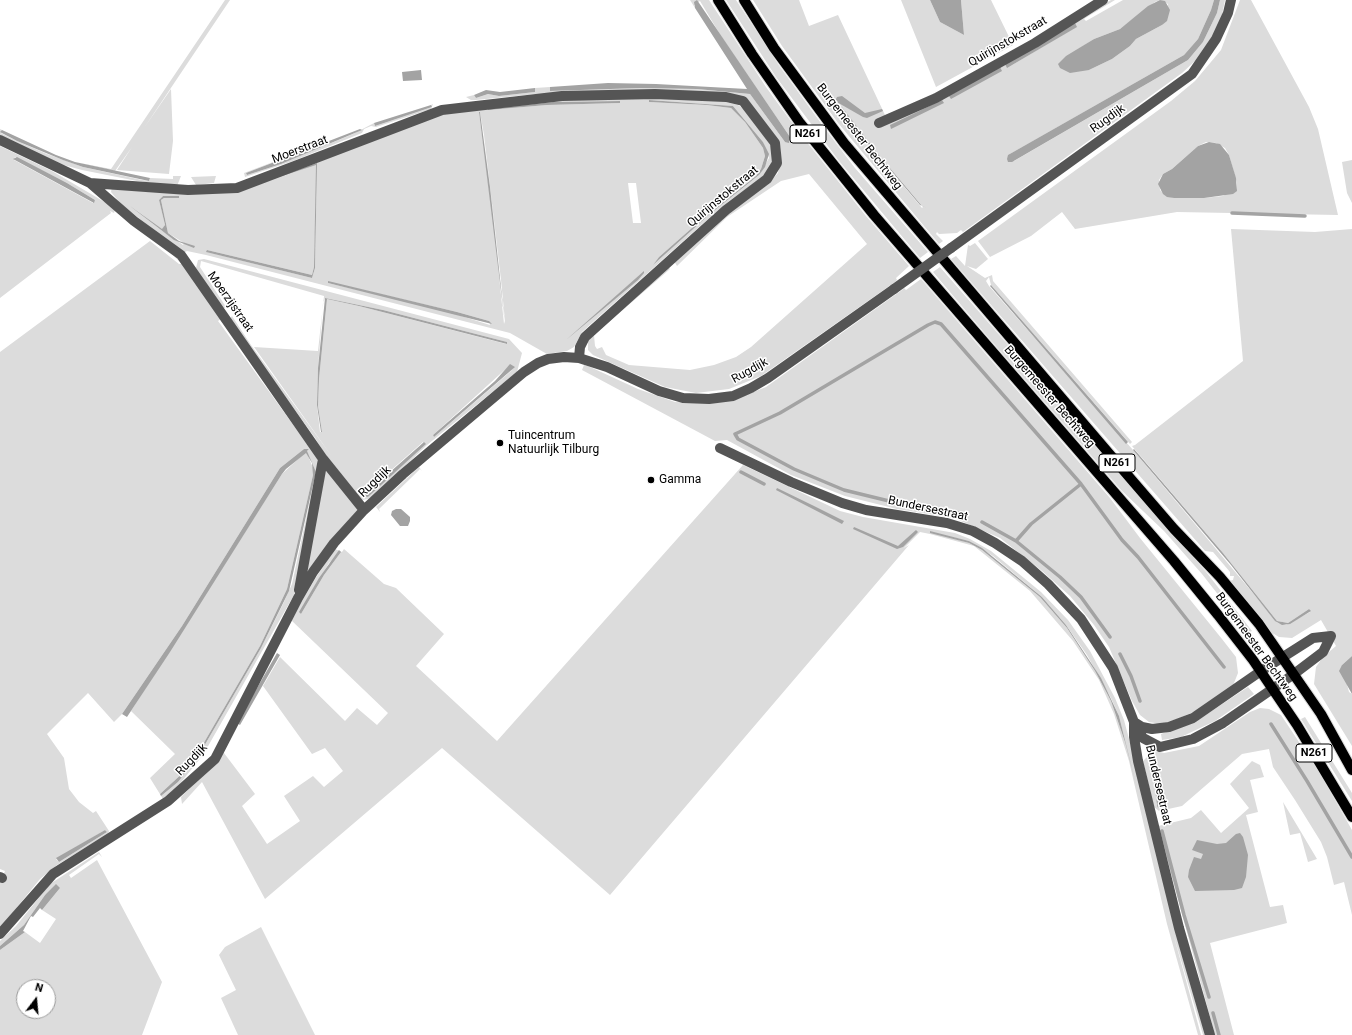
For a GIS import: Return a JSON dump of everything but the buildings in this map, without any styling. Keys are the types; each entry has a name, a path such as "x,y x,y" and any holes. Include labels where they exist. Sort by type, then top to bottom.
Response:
{"main road":[{"name":"Burgemeester Bechtweg","path":"718,0 752,54 800,123 854,191 1174,561 1261,671 1320,763 1352,817"},
{"name":"Burgemeester Bechtweg","path":"744,0 774,48 844,143 1134,482 1220,577 1258,624 1321,714 1352,770"}],"street":[{"name":"Quirijnstokstraat","path":"879,123 943,94 1035,43 1103,0"},
{"name":"Rugdijk","path":"0,934 53,874 168,801 215,759 298,598 313,572 334,543 364,510 402,474 524,372 538,363 548,359 564,357 579,358 607,367 659,391 683,398 709,399 733,396 751,388 768,378 894,289 1192,74 1216,39 1228,14 1231,0"},
{"name":"Quirijnstokstraat","path":"579,358 580,347 585,336 726,210 767,179 777,163 775,143 743,101 726,97 614,95"},
{"name":"Moerstraat","path":"0,140 90,183 188,190 237,188 442,110 562,96 614,95"},
{"name":"Moerzijstraat","path":"90,183 134,221 181,254 324,459 364,510"},
{"name":"Bundersestraat","path":"720,448 791,482 842,503 866,510 960,526 995,543 1022,561 1048,584 1081,619 1113,668 1134,722 1134,737 1138,761 1179,928 1210,1035"},
{"path":"298,598 324,459"},
{"path":"1331,636 1323,652 1273,690 1224,723 1193,739 1172,746 1160,747 1150,743 1139,732 1134,722 1142,727 1152,729 1169,728 1193,718 1261,671 1313,638 1331,636"}],"shaded area":[{"path":"225,0 230,0 144,128 171,89 173,141 169,174 117,170 132,147 115,171 75,162 111,169"},
{"path":"690,0 709,0 766,87 798,131 866,216 909,266 896,278 897,280 895,282 761,376 729,389 696,393 665,387 593,355 588,350 588,340 668,266 670,269 594,335 595,346 597,349 602,347 606,355 629,365 690,370 714,365 736,357 751,347 867,244 809,174 781,181 727,217 677,266 674,261 709,229 770,182 778,173 781,156 780,145 774,134 747,100 536,94 476,100 471,100 466,97 474,95 476,98 488,94 499,96 535,92 535,88 550,87 550,91 640,88 697,89 750,94 785,142 790,137 721,36 700,1 694,5 695,8"},
{"path":"697,0 790,137 789,143 785,142 750,94 697,89 640,88 550,91 550,87 608,83 747,89 695,8 694,2"},
{"path":"726,0 736,0 780,67 826,130 855,168 928,252 920,258 839,161 776,77"},
{"path":"753,0 799,0 809,26 838,15 885,115 969,82 1111,0 1115,0 1084,19 1086,21 1123,0 1160,0 1214,0 1198,39 1184,55 1010,154 1014,161 1188,60 1203,42 1217,13 1220,0 1225,0 1222,15 1215,32 1195,61 1182,73 963,232 961,230 957,233 939,234 937,232 936,234 943,241 939,244 838,123 782,46","holes":["1160,0 1168,4 1162,25 1136,39 1130,46 1112,59 1089,70 1077,50 1094,39 1120,29 1155,2","1075,24 1076,27 1007,68","842,107 879,155 923,207 922,208 864,139 841,109"]},
{"path":"901,0 930,0 940,22 964,35 961,0 991,0 1013,45 936,87"},
{"path":"930,0 961,0 964,35 940,22"},
{"path":"1160,0 1165,1 1170,10 1167,21 1136,39 1130,46 1112,59 1089,70 1070,73 1060,68 1058,64 1066,56 1094,39 1120,29 1148,6"},
{"path":"1214,0 1220,0 1217,13 1203,42 1188,60 1012,162 1008,162 1008,155 1184,55 1198,39"},
{"path":"1240,0 1251,0 1309,107 1318,129 1338,215 1177,212 1075,229 1062,212 1031,236 990,257 978,241 1171,101 1195,81 1221,50","holes":["1206,142 1216,143 1225,148 1229,155 1237,183 1237,189 1223,196 1204,198 1174,198 1165,195 1160,190 1159,180 1163,174 1172,169 1198,146"]},
{"path":"1075,23 1077,27 1007,68 1005,64"},
{"path":"1000,67 1002,71 951,99 949,96"},
{"path":"421,70 422,80 403,81 402,72"},
{"path":"535,88 535,92 499,96 488,94 476,98 474,95 486,90 500,92"},
{"path":"842,96 865,113 882,109 883,111 867,118 863,117 835,101 837,97"},
{"path":"647,98 717,100 738,105 745,110 771,146 773,159 767,174 729,201 699,227 582,332 574,347 567,351 547,354 510,333 206,255 187,251 183,253 121,204 111,192 112,187 220,190 432,116 530,101","holes":["649,100 733,106 763,142 769,158 759,175 710,214 653,265 659,257 701,220 756,176 761,169 765,156 763,148 745,122 731,108 707,105 649,102","620,101 620,103 547,105 488,110 553,102","479,112 484,135 501,280 505,321 504,324 495,237","317,163 315,268 312,278 207,252 207,250 312,275 314,267","628,183 636,183 641,223 633,223","163,196 179,196 164,198 161,200 168,233 184,243 183,245 161,230 131,206 162,230 165,225 159,200","328,283 457,312 489,321 490,325 442,310"]},
{"path":"649,100 733,106 763,142 769,154 765,167 759,175 710,214 653,265 659,257 701,220 756,176 761,169 765,156 763,148 745,122 731,108 707,105 649,102"},
{"path":"942,100 944,103 891,129 890,125"},
{"path":"620,101 620,103 547,105 488,110 553,102"},
{"path":"431,105 432,107 375,126 374,123"},
{"path":"432,107 431,109 376,127 371,126 364,129 362,133 293,161 245,177 244,173 310,148 246,173 247,175 281,164 353,134 374,123 375,126"},
{"path":"842,107 879,155 922,206 864,139 840,108"},
{"path":"479,112 490,187 505,324"},
{"path":"0,129 2,130 1,133 17,141 83,167 149,181 150,178 173,179 173,176 181,176 177,186 137,181 82,170 60,164 0,137"},
{"path":"360,129 362,130 281,164 247,175 246,173"},
{"path":"2,130 56,155 75,162 150,178 149,181 83,167 17,141 0,132"},
{"path":"1209,142 1220,144 1229,155 1236,178 1237,191 1233,194 1204,198 1174,198 1167,197 1163,194 1158,184 1163,174 1172,169 1198,146"},
{"path":"0,146 52,171 108,204 146,232 183,263 311,443 317,456 318,466 317,482 294,595 203,755 178,786 163,799 161,796 178,782 196,760 261,648 292,584 316,472 307,452 313,468 313,475 287,589 260,646 202,746 187,769 160,795 150,778 175,754 131,711 282,474 309,449 304,449 280,468 182,626 122,714 114,722 88,693 47,734 64,758 69,789 79,802 93,813 96,811 109,831 108,834 57,865 40,879 0,928 0,883 5,871 0,869 0,352 150,241 179,264 182,264 172,254 115,210 114,213 110,211 111,213 0,298","holes":["15,157 67,183 95,200 93,203 14,160","221,319 310,443 307,444 218,321","105,830 107,832 59,862 56,859"]},
{"path":"17,157 67,183 95,200 94,203 13,159"},
{"path":"1352,160 1352,203 1347,193 1342,162"},
{"path":"317,163 315,268 312,278 206,252 207,250 312,275 314,267 316,165 248,187"},
{"path":"216,176 214,183 196,185 191,177"},
{"path":"163,196 179,196 179,198 164,198 161,200 168,233 179,241 195,246 194,248 174,240 130,206 162,229 165,225 159,200"},
{"path":"1231,229 1315,232 1352,229 1352,656 1342,665 1349,692 1352,694 1352,746 1314,684 1316,667 1323,657 1336,646 1321,620 1292,638 1279,637 1269,631 1229,581 1233,580 1234,576 1230,576 1230,572 1213,552 1205,551 951,259 956,256 965,266 968,245 970,246 975,243 988,259 976,269 967,266 985,278 992,275 993,281 1132,442 1130,444 991,285 989,277 986,281 989,286 1133,450 1278,623 1286,625 1310,612 1309,609 1288,623 1277,621 1223,553 1132,446 1243,361"},
{"path":"204,259 509,339 522,353 517,372 427,445 377,493 368,499 362,500 323,451 230,319 232,316 251,345 333,458 254,347 318,351 322,310 317,405 320,432 322,432 318,406 319,379 327,299 506,344 507,342 383,310 325,298 323,302 324,296 201,261 200,267 226,307 223,309 196,268 198,260","holes":["510,365 514,367 434,437 433,435","423,442 425,444 368,497 363,495"]},
{"path":"940,267 1207,573 1252,631 1248,633 1202,574 1164,531 1122,491 988,337 933,272"},
{"path":"644,271 638,280 566,340"},
{"path":"921,279 1110,498 1140,538 1236,657 1238,673 1232,688 1198,710 1177,719 1161,724 1149,722 1140,715 1132,701 1109,647 1094,625 1070,596 1042,571 1000,538 954,518 897,509 845,496 791,475 727,440 715,441 582,370 584,365 588,366 638,389 675,402 706,403 733,400 766,387 904,288 906,290"},
{"path":"328,281 457,312 489,321 492,324 328,283"},
{"path":"991,285 1128,442 1126,444 990,286"},
{"path":"325,298 383,310 507,342 507,344 327,299 319,379 318,406 321,432 317,405 318,368"},
{"path":"510,364 515,367 434,437 433,435 495,381"},
{"path":"424,442 426,444 368,497 363,496"},
{"path":"304,449 309,449 307,451 316,472 289,591 261,648 196,760 178,782 161,796 160,794 187,769 202,746 260,646 287,589 313,475 312,463 306,453 282,474 170,652 127,717 122,714 182,626 280,468"},
{"path":"1134,449 1223,553 1277,621 1288,623 1309,609 1311,611 1290,624 1282,625 1275,621 1231,565 1133,450"},
{"path":"743,465 840,511 863,517 955,533 970,539 991,551 1041,592 1068,620 1090,651 1115,698 1124,720 1207,1035 1203,1035 1173,933 1201,1035 1198,1035 1167,924 1129,761 1114,714 1099,680 1073,641 1030,591 974,546 920,532 904,548 909,545 610,895 442,748 265,899 202,782 182,804 181,797 193,785 216,753 224,753 255,794 242,806 267,844 300,821 284,796 313,776 324,787 343,771 325,748 312,754 263,686 280,657 345,721 357,708 377,725 388,713 291,620 335,549 342,552 344,549 384,584 396,588 444,634 416,666 497,741","holes":["930,532 969,541 993,556 1042,597 1066,625 1087,655 1111,698 1119,716 1138,792 1125,742 1111,701 1095,671 1067,628 1040,597 982,550 969,543","341,552 324,575 301,614 300,612 329,563"]},
{"path":"419,467 422,471 420,469 379,509 380,512 376,507"},
{"path":"326,468 356,505 358,510 330,541 306,574"},
{"path":"777,488 844,521 842,524 776,490"},
{"path":"401,509 410,517 408,526 400,526 391,515 392,511"},
{"path":"854,527 898,546 916,530 918,532 903,547 897,549 853,529"},
{"path":"930,531 969,541 982,548 1042,597 1066,625 1101,678 1119,716 1138,792 1125,742 1111,701 1095,671 1067,628 1040,597 982,550 969,543 930,533"},
{"path":"339,550 341,552 324,575 301,614 299,612 319,578"},
{"path":"277,653 280,655 240,725 237,723"},
{"path":"1352,656 1352,694 1339,671 1342,665"},
{"path":"1248,687 1254,694 1215,721 1181,737 1162,740 1161,734 1198,720"},
{"path":"1260,708 1269,709 1281,715 1319,772 1352,830 1352,915 1344,882 1334,885 1327,857 1321,842 1273,767 1269,749 1242,754 1182,806 1159,811 1154,807 1143,761 1150,754 1155,751 1164,753 1199,746 1250,712"},
{"path":"1305,717 1352,793 1352,801 1301,719"},
{"path":"1252,761 1260,765 1264,777 1250,780 1258,812 1246,815 1270,907 1283,905 1287,923 1210,943 1234,1035 1215,1035 1158,826 1191,818 1201,810 1221,833 1249,808 1230,784"},
{"path":"1283,802 1317,859 1308,862 1300,833 1290,835"},
{"path":"105,830 107,832 59,862 56,858"},
{"path":"1240,833 1243,837 1248,855 1246,877 1242,888 1234,890 1195,891 1188,877 1194,857 1201,859 1203,854 1192,850 1197,840 1217,844 1226,843 1236,834"},
{"path":"99,852 102,857 99,854 69,875 71,878 97,860 162,982 142,1035 0,1035 0,950 25,932 40,943 56,919 42,910 60,888 45,895 24,925 0,946 0,941 16,926 50,884"},
{"path":"56,884 60,888 42,910 40,908 33,917 31,916 23,931 25,932 0,950 0,946 24,925 45,895"},
{"path":"261,927 315,1035 238,1035 221,998 236,990 219,955 225,947"}],"waterway":[{"path":"1232,213 1305,216"},
{"path":"963,514 889,501 844,490 794,469 738,439 735,434 780,413 928,325 935,322 941,324 1081,484 1122,540 1138,557 1224,667"},
{"path":"741,472 764,484"},
{"path":"1016,541 1031,524 1081,484"},
{"path":"982,522 1016,541 1060,577 1081,597 1110,637"},
{"path":"1120,654 1131,676 1140,701"},
{"path":"1271,724 1352,857"},
{"path":"1153,758 1159,806"},
{"path":"1162,831 1184,915 1209,997"},
{"path":"1213,1013 1219,1035"}],"place":[{"name":"Tuincentrum Natuurlijk Tilburg","path":"500,443"},
{"name":"Gamma","path":"651,480"}]}
